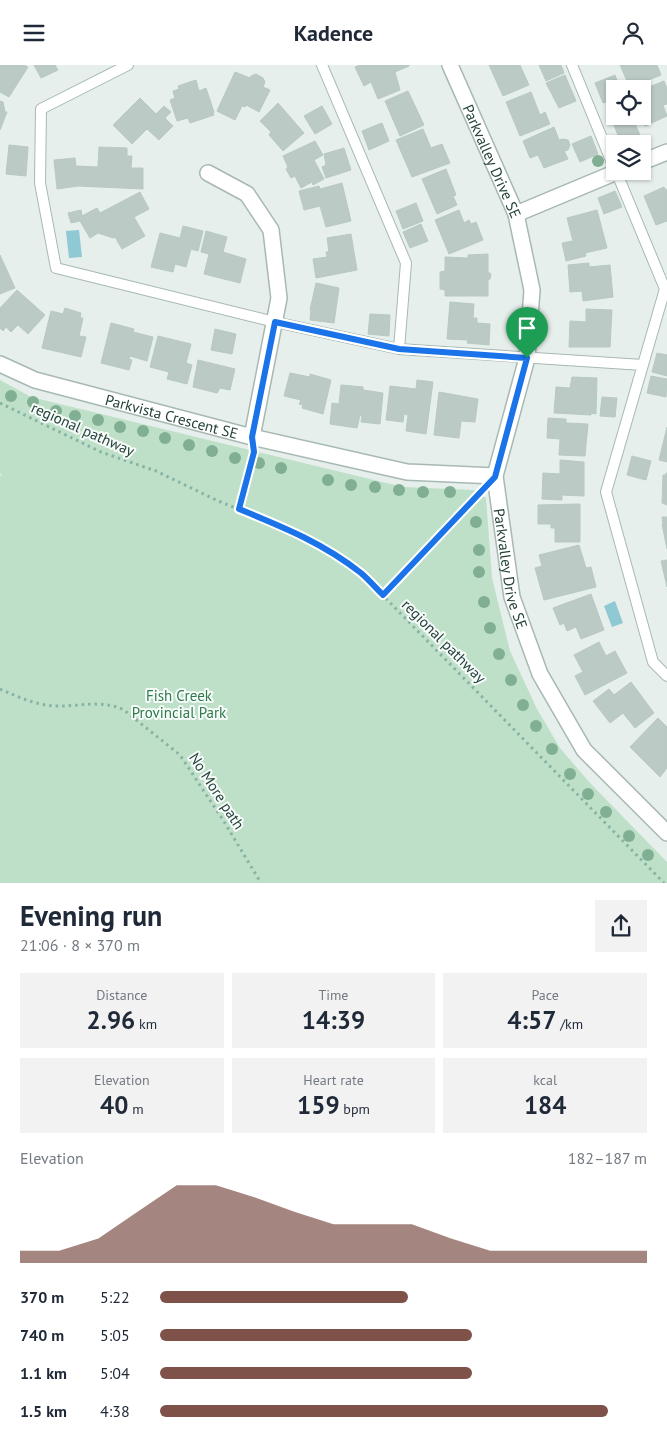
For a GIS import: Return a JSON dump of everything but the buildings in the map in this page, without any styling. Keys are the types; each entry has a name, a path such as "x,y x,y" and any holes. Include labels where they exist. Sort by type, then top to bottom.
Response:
{"street":[{"name":"Parkvalley Drive SE","path":"450,65 516,214 532,290 527,358 495,477 512,597 540,674 584,750 667,833"},
{"path":"651,158 667,152"},
{"path":"208,173 247,194 271,230 279,298 252,437"},
{"path":"516,214 606,175"},
{"name":"Parkvista Crescent SE","path":"0,364 35,380 252,437 406,472 495,477"}],"lane":[{"path":"128,65 41,109 40,183 56,268 275,322 399,349 643,365"},
{"path":"322,65 406,263 399,349"},
{"path":"572,65 606,147"},
{"path":"620,180 663,271 665,289 606,492 653,662 667,677"}],"path":[{"name":"regional pathway","path":"0,403 101,452 156,471 216,500 289,529 317,543 362,574 664,883"},
{"path":"239,509 254,452 252,437"},
{"path":"383,595 495,477"},
{"name":"No More path","path":"0,689 39,704 75,706 106,703 124,709 180,755 223,820 261,883"}],"green space":[{"name":"Fish Creek Provincial Park","path":"0,380 31,397 403,487 474,490 486,498 492,578 510,651 537,709 560,748 590,783 667,862 667,883 0,883 0,475 3,476 0,473"}],"water":[{"path":"79,230 82,257 69,258 66,231"},
{"path":"615,601 623,623 612,627 604,606"}],"route":[{"path":"275,322 399,349 527,358 495,477 383,595 362,574 317,543 289,529 239,509 254,452 252,437 275,322"}]}
